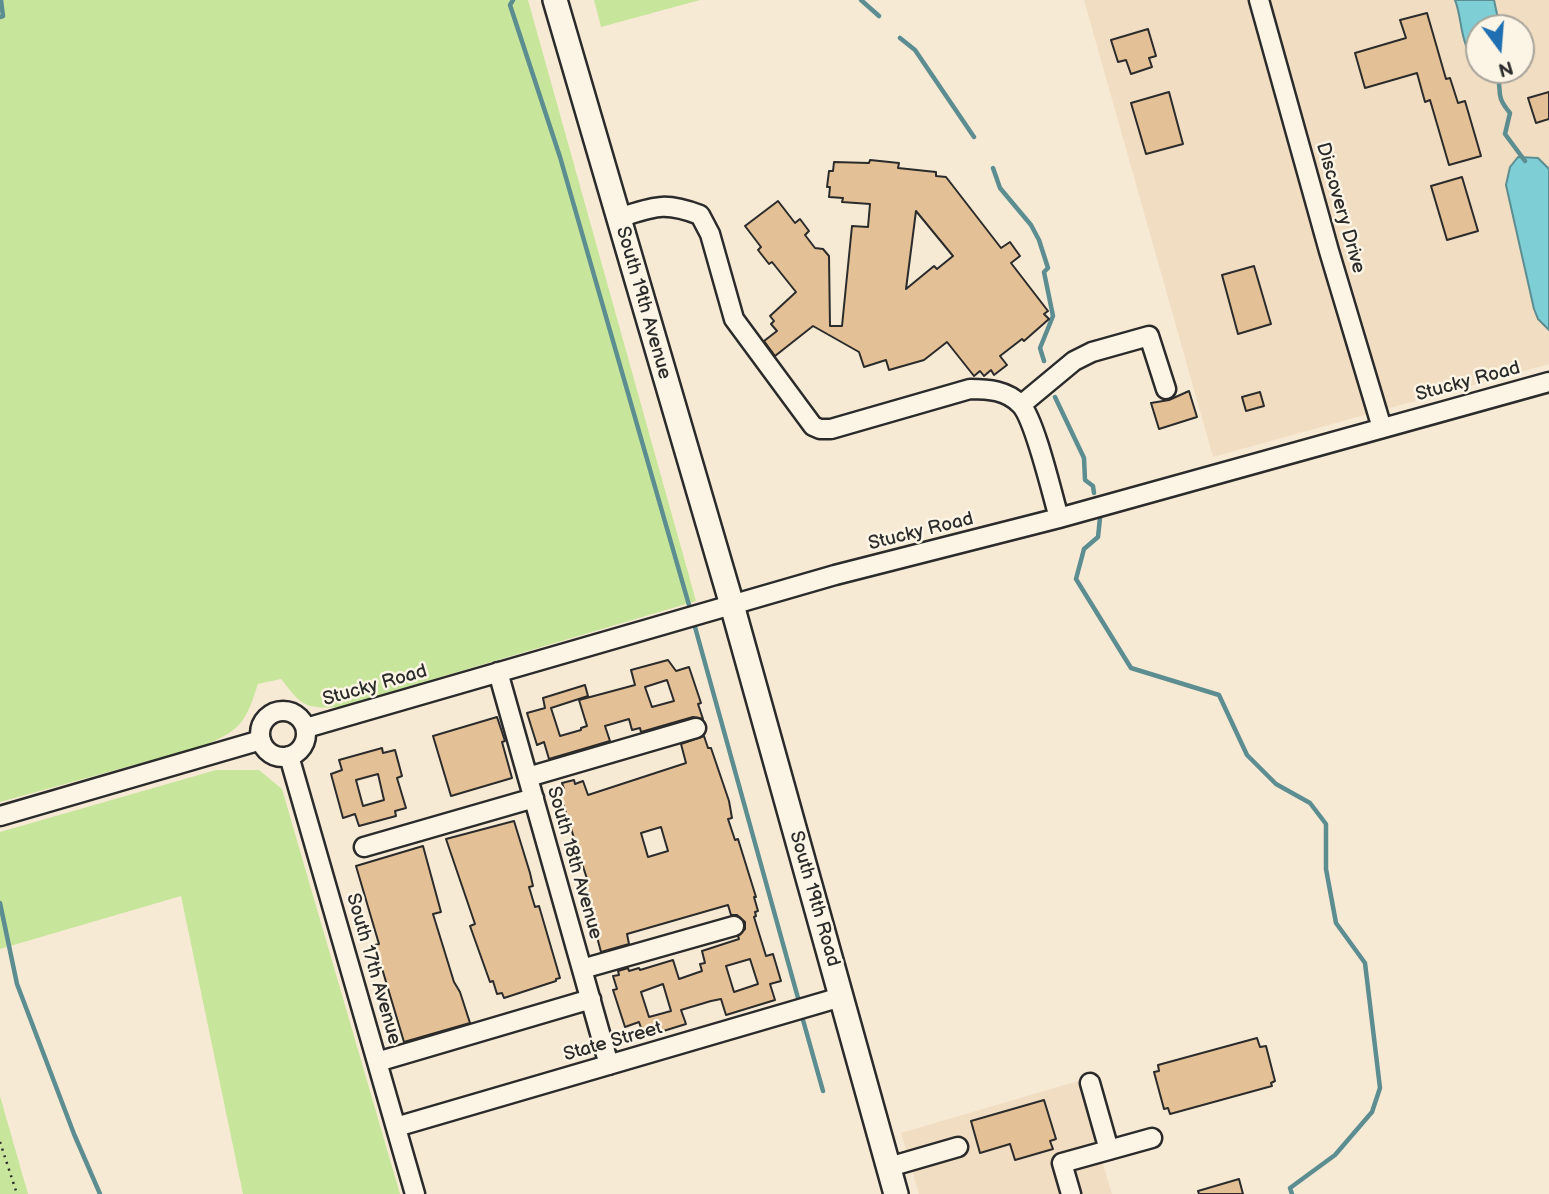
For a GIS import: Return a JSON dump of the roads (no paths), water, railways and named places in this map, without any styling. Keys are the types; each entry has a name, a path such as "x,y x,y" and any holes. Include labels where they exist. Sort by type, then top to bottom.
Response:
{"main road":[{"name":"South 19th Avenue","path":"555,0 732,605"},
{"name":"South 19th Road","path":"732,605 896,1194"}],"street":[{"name":"Discovery Drive","path":"1259,0 1382,428"},
{"path":"618,218 657,206 679,207 700,215 710,234 734,319 813,426 831,429 970,389 991,389 1007,394 1021,405 1030,421 1059,518"},
{"path":"1021,405 1074,361 1093,352 1149,336 1166,389"},
{"name":"Stucky Road","path":"306,728 835,575 1059,518 1549,382"},
{"name":"South 18th Avenue","path":"498,672 609,1065"},
{"name":"Stucky Road","path":"261,740 262,723 274,712 290,711 303,721 306,728 304,744 289,756"},
{"path":"528,777 696,728"},
{"path":"0,816 261,740 273,754 289,756"},
{"name":"South 17th Avenue","path":"289,756 415,1194"},
{"path":"364,847 534,798"},
{"path":"582,969 734,926"},
{"name":"State Street","path":"396,1127 841,997"},
{"path":"377,1062 591,999"},
{"path":"1090,1083 1109,1150"},
{"path":"1071,1194 1062,1163 1152,1138"},
{"path":"888,1167 958,1147"}],"water":[{"path":"1455,0 1494,0 1497,14 1465,14 1465,42"},
{"path":"1518,157 1538,158 1549,169 1549,330 1538,319 1534,309 1506,185 1510,167"}],"waterway":[{"path":"0,17 3,16 1,0"},
{"path":"513,0 510,5 560,157 689,605"},
{"path":"861,0 879,16"},
{"path":"900,38 915,50 974,137"},
{"path":"1499,84 1500,96 1510,113 1505,134 1525,161"},
{"path":"993,168 1000,188 1031,225 1048,268 1044,272 1053,316 1040,348 1044,361"},
{"path":"1055,397 1084,458 1085,480 1093,486 1094,493"},
{"path":"1100,518 1098,537 1084,549 1076,579 1131,668 1219,695 1247,755 1276,784 1310,803 1326,824 1326,869 1336,923 1365,963 1380,1088 1372,1112 1335,1155 1290,1188 1292,1194"},
{"path":"695,627 798,998"},
{"path":"0,903 17,984 74,1134 100,1194"},
{"path":"803,1020 823,1091"}]}
